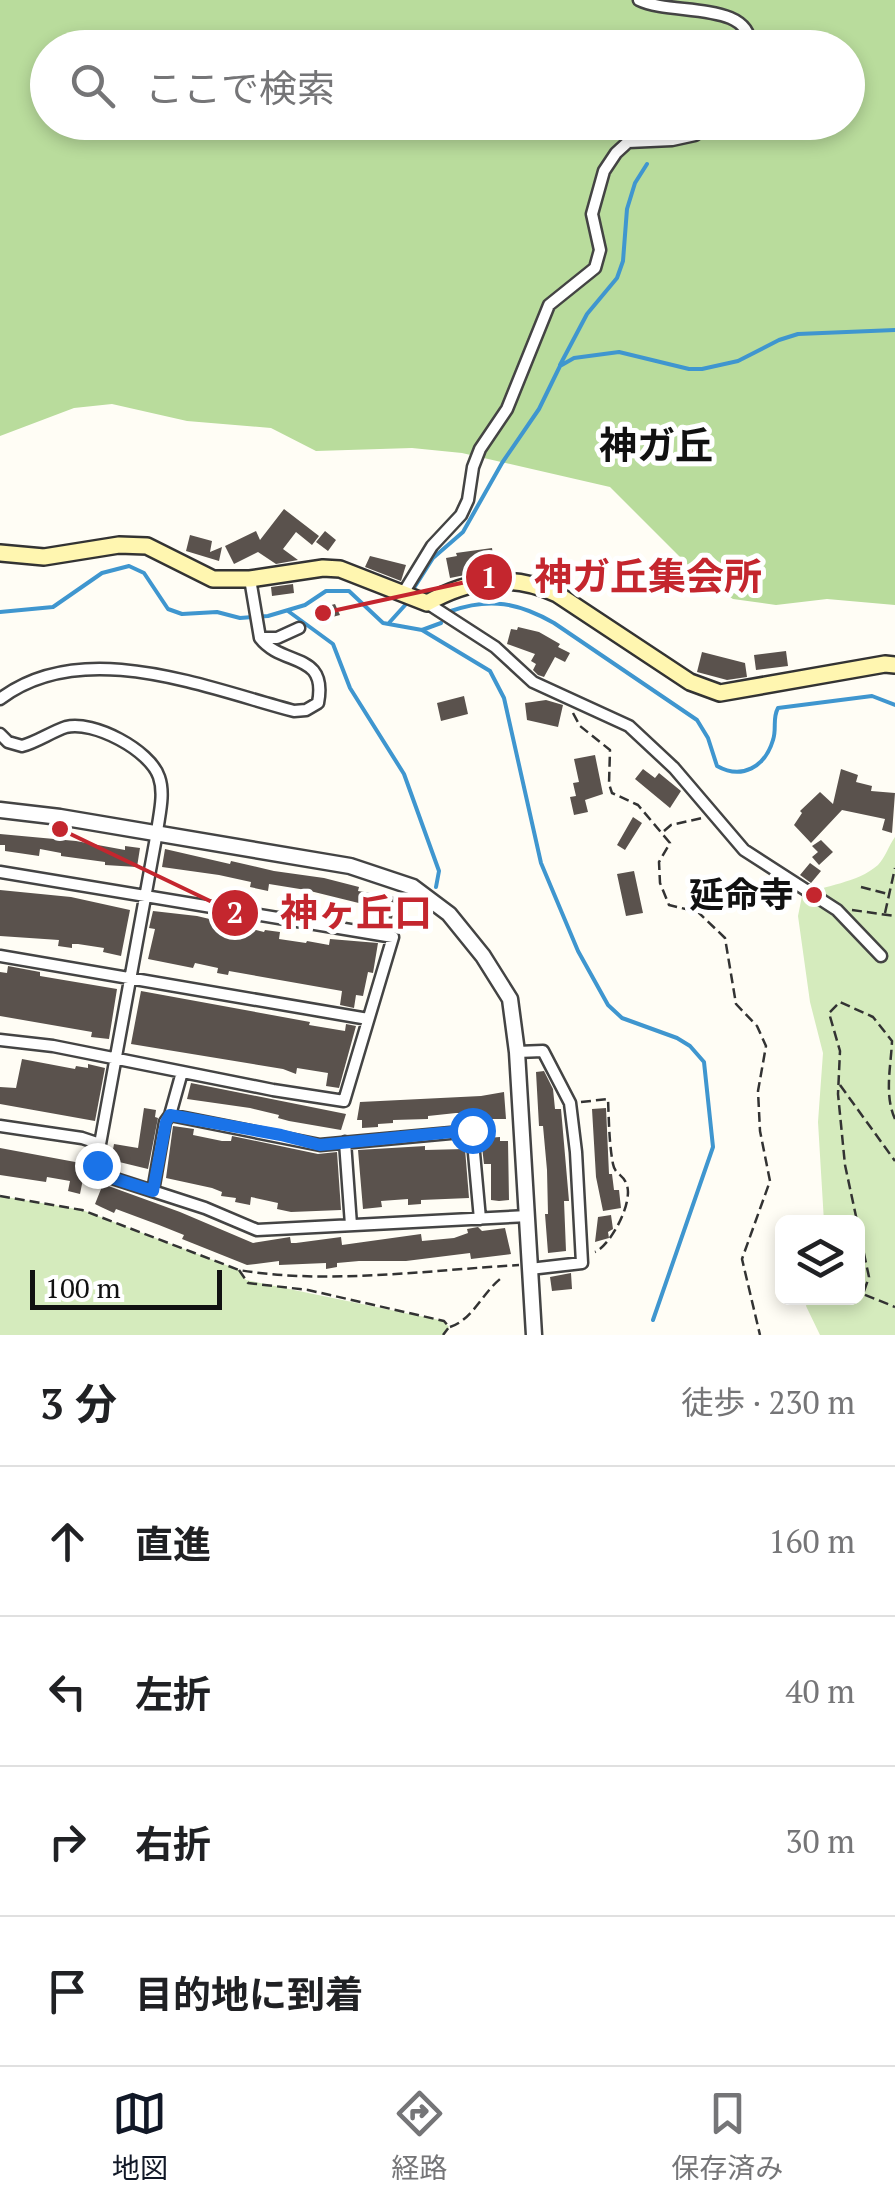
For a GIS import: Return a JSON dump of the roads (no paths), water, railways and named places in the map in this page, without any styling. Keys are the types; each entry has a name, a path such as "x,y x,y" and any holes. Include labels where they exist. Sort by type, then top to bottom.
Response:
{"main road":[{"path":"0,553 44,558 119,545 147,546 212,579 250,584 340,568 427,603 474,582 510,580 536,584 690,682 720,693 885,664 895,666"}],"street":[{"path":"640,0 660,7 715,6 732,12 745,23 746,30"},
{"path":"402,595 432,546 461,515 480,449 507,409 549,305 595,268 600,250 592,214 604,171 628,142 672,140"},
{"path":"0,699 36,679 63,672 104,670 154,674 294,711 306,710 318,702 322,686 318,674 307,664 266,646 255,626 250,584"},
{"path":"427,603 494,647 533,682 628,726 648,742 744,850 837,910 881,956"},
{"path":"260,638 277,638 300,628"},
{"path":"0,734 8,742 22,746 68,726 86,727 115,737 147,757 159,777 162,796 157,832 100,1144 100,1174 205,1208 256,1230 528,1216"},
{"path":"0,810 157,832 350,866 388,877 428,896 464,930 510,999 517,1052 534,1335"},
{"path":"0,872 393,938 344,1100 53,1046 0,1040"},
{"path":"0,956 368,1019"},
{"path":"517,1052 542,1052 570,1103 576,1152 582,1263 530,1267"},
{"path":"153,1191 166,1122 182,1072"},
{"path":"170,1115 320,1145 472,1130 480,1219"},
{"path":"0,1126 100,1144"},
{"path":"345,1142 351,1225"}],"waterway":[{"path":"560,365 587,314 617,278 623,261 627,209 635,183 647,164"},
{"path":"414,588 433,558 463,532 502,463 539,409 560,366 574,358 619,352 702,369 738,361 798,334 895,330"},
{"path":"0,612 53,607 102,573 129,566 144,573 168,609 182,614 268,616 305,605 326,591 349,591 383,623 422,630 490,671 504,698 541,863 578,951 608,1005 622,1018 677,1038 704,1062 713,1147 653,1320"},
{"path":"388,624 407,603"},
{"path":"451,611 479,604 504,604 554,623 697,720 717,766 735,772 751,768 764,757 773,740 778,708 872,696 895,705"},
{"path":"288,611 333,644 350,688 404,774 439,871 436,887"},
{"path":"422,630 441,623"}],"place":[{"name":"神ガ丘集会所","path":"323,613"},
{"name":"神ヶ丘口","path":"60,829"},
{"name":"延命寺","path":"814,895"}],"district":[{"name":"神ガ丘","path":"656,446"}]}
